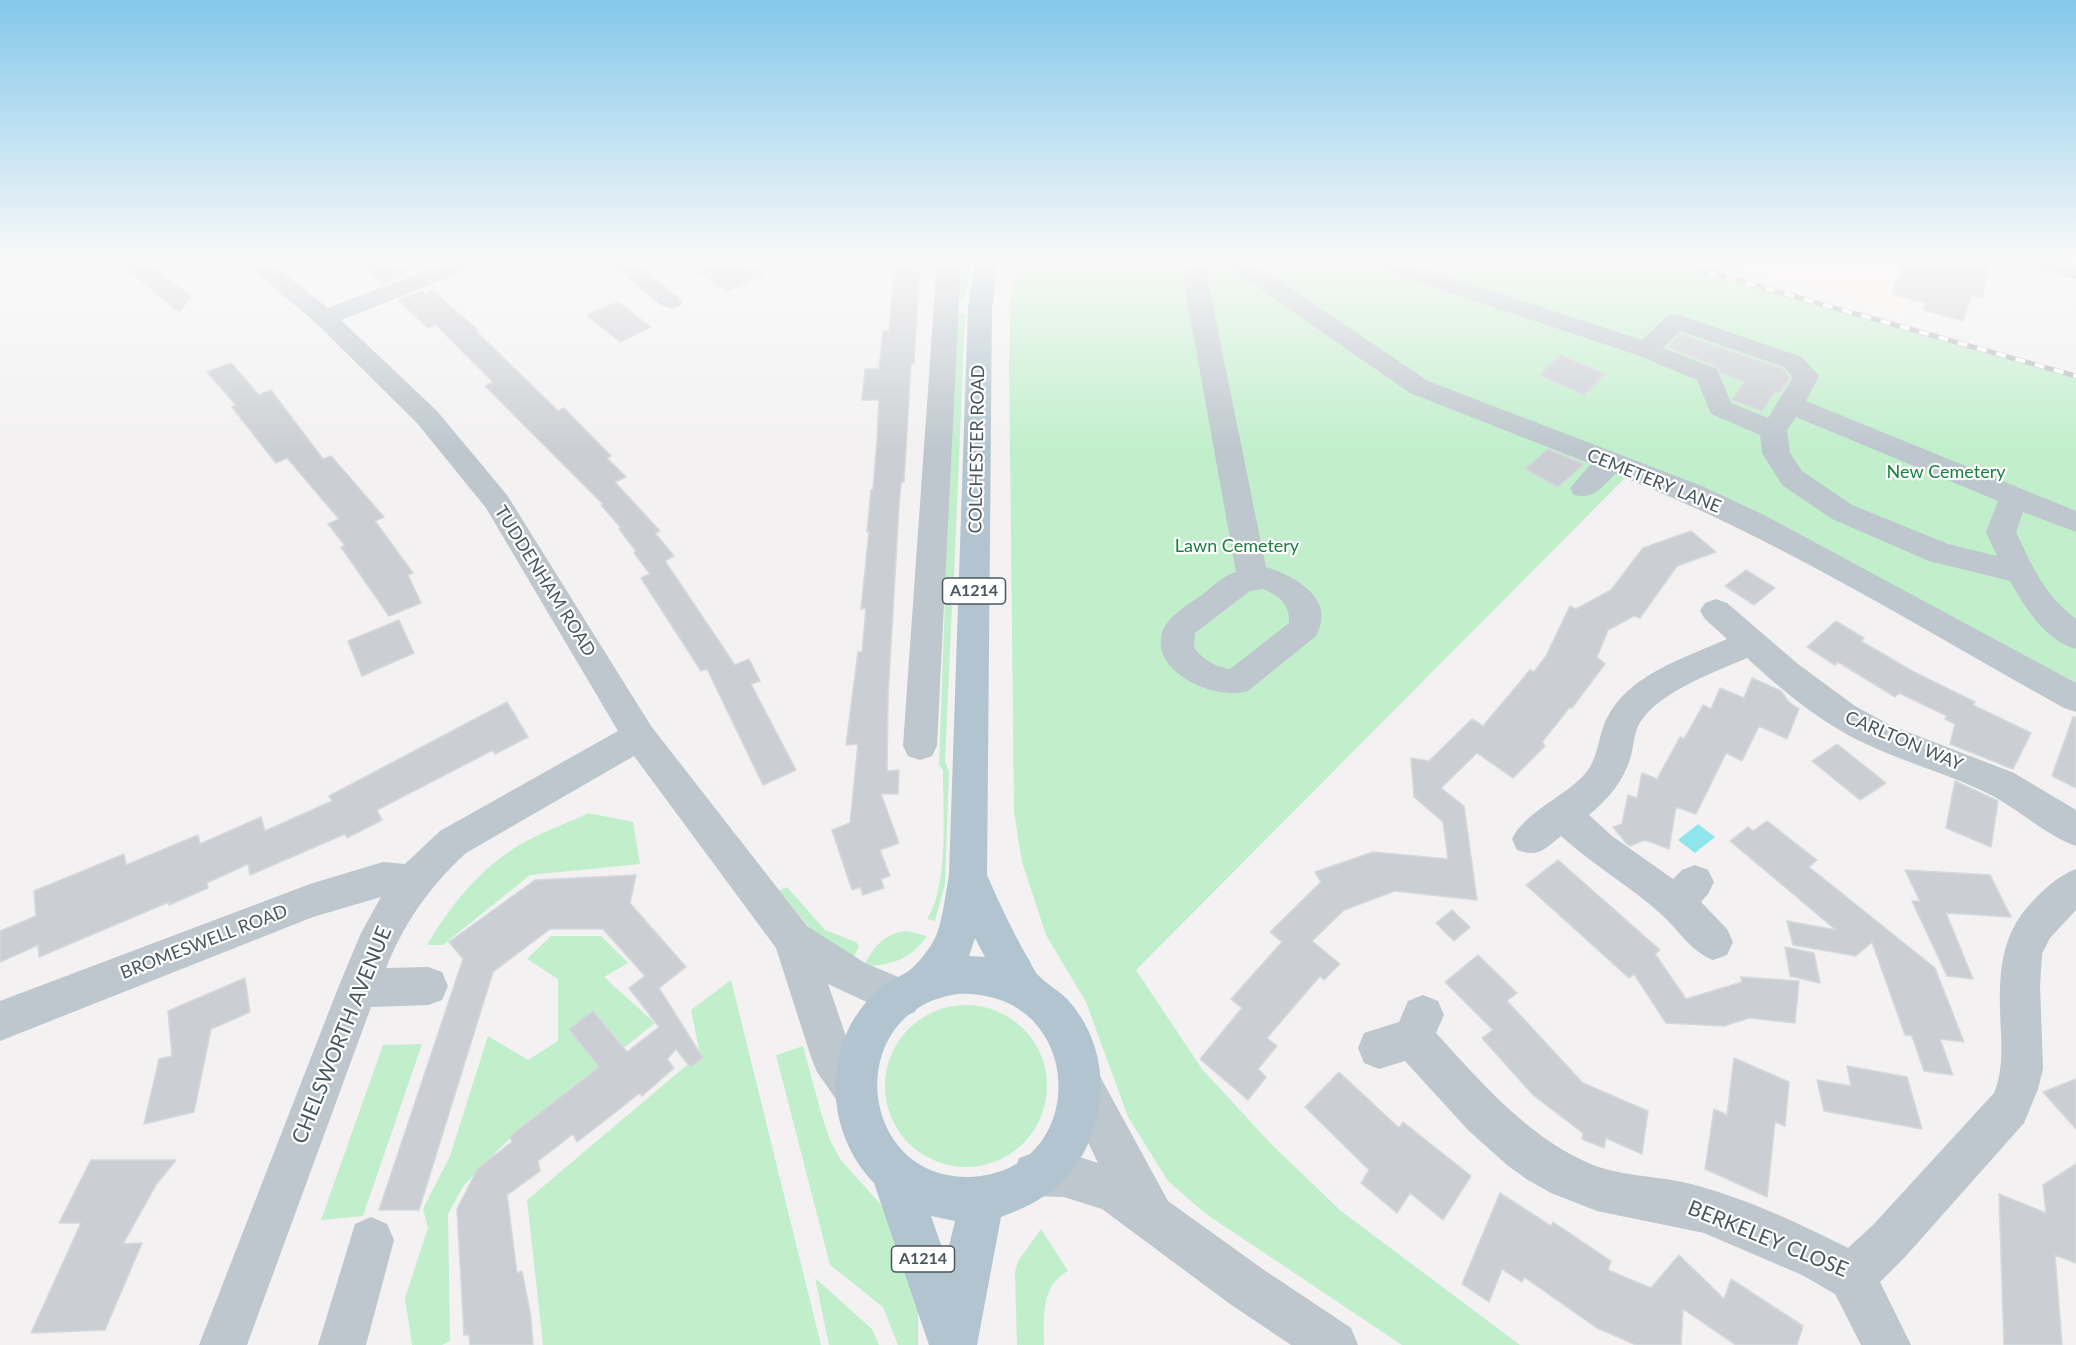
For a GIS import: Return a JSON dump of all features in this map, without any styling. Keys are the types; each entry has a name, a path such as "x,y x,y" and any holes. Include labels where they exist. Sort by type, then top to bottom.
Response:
{"main road":[{"name":"COLCHESTER ROAD","path":"893,1174 879,1159 860,1124 855,1090 863,1051 871,1033 883,1017 912,991 954,945 968,875 980,324"},
{"name":"COLCHESTER ROAD","path":"968,875 990,926 1021,984"},
{"path":"893,1174 912,1187 932,1195 952,1199 982,1199 1011,1190 1035,1174 1061,1148 1073,1124 1079,1104 1081,1084 1075,1046 1065,1024 1050,1006 1021,984 999,976 963,974 912,991"},
{"name":"A1214","path":"893,1174 953,1345"},
{"name":"A1214","path":"953,1345 982,1199"}],"street":[{"name":"TUDDENHAM ROAD","path":"331,324 427,417 497,502 639,736 793,939 832,1057 855,1090"},
{"name":"COLCHESTER ROAD","path":"920,746 946,324"},
{"path":"1204,324 1253,579"},
{"name":"CEMETERY LANE","path":"1327,324 1419,387 1692,493 1754,522 2076,699"},
{"path":"1567,324 1646,350 1708,375 1720,408 1773,429"},
{"path":"1646,350 1673,324"},
{"path":"1684,324 1793,362 1806,376 1791,405 1773,429 1776,453 1792,478 1842,512 1940,553 2020,573"},
{"path":"1791,405 2076,522"},
{"path":"1584,488 1610,462"},
{"path":"2014,496 2001,532 2020,573 2045,612 2076,638"},
{"path":"931,591 974,592"},
{"name":"CARLTON WAY","path":"1716,612 1802,685 1847,718 1874,732 2017,791 2076,830"},
{"path":"1530,839 1599,783 1608,771 1619,728 1624,716 1632,706 1661,685 1752,642"},
{"name":"CHELSWORTH AVENUE","path":"223,1345 377,940 412,881 453,842 639,736"},
{"path":"1562,814 1599,847 1685,892 1713,942"},
{"name":"BROMESWELL ROAD","path":"0,1021 318,898 383,879 412,881"},
{"name":"BERKELEY CLOSE","path":"1405,1034 1515,1144 1539,1162 1568,1178 1602,1192 1688,1205 1808,1253 1852,1277 1889,1241 2009,1108 2018,1087 2022,1069 2020,986 2026,943 2049,910 2076,886"},
{"name":"TUDDENHAM ROAD","path":"793,939 851,976 912,991"},
{"path":"358,988 428,986"},
{"path":"1081,1084 1129,1178 1157,1220"},
{"path":"1035,1174 1064,1175 1114,1190 1247,1287 1334,1345"},
{"path":"342,1345 371,1239"},
{"path":"1852,1277 1887,1345"}],"green space":[{"path":"957,324 965,324 954,577 945,577"},
{"name":"Lawn Cemetery","path":"1010,324 1316,324 1404,385 1625,478 1136,970 1202,1069 1271,1144 1341,1211 1520,1345 1402,1345 1206,1214 1168,1181 1128,1117 1086,1002 1046,935 1022,862 1014,812"},
{"name":"New Cemetery","path":"1341,324 1891,324 2076,376 2076,689 1984,638 1426,382"},
{"path":"945,600 952,606 945,762 949,771 945,884 935,921 927,919 934,905 942,868 943,771 939,764"},
{"path":"588,813 633,822 640,864 530,875 443,945 427,945 456,902 492,865 521,844"},
{"path":"787,887 825,930 856,942 859,946 851,963 823,944 779,891"},
{"path":"907,931 927,936 921,944 900,960 883,965 863,966 885,938"},
{"path":"551,936 601,936 628,963 604,977 655,1023 505,1143 464,1185 448,1214 450,1341 442,1345 412,1345 405,1298 428,1228 423,1209 450,1156 488,1036 528,1060 558,1041 558,979 527,959"},
{"path":"731,980 821,1345 543,1345 527,1200 700,1054 691,1010"},
{"path":"966,1005 982,1006 997,1011 1011,1018 1023,1029 1034,1041 1041,1055 1046,1070 1046,1102 1041,1117 1034,1131 1023,1143 1011,1154 997,1161 982,1166 966,1167 950,1166 935,1161 921,1154 909,1143 898,1131 891,1117 886,1102 885,1086 886,1070 891,1055 898,1041 909,1029 921,1018 935,1011 950,1006"},
{"path":"422,1044 363,1216 321,1220 383,1045"},
{"path":"803,1046 830,1140 840,1159 883,1207 918,1297 918,1345 898,1345 883,1307 830,1265 776,1055"},
{"path":"1041,1229 1068,1271 1052,1285 1048,1294 1044,1314 1044,1345 1017,1345 1015,1272 1018,1261"},
{"path":"815,1278 872,1329 879,1345 829,1345"}],"water":[{"path":"1698,824 1715,837 1695,853 1678,840"}],"building":[{"path":"423,324 471,324 558,411 564,408 611,456 607,458 626,477 615,482 660,531 655,533 674,556 665,561 735,665 749,659 760,681 751,684 796,770 763,785 707,669 701,671 641,578 650,574 634,553 636,551 619,529 621,528 601,505 603,504 485,386 493,382 435,324 428,328"},
{"path":"598,324 647,324 651,327 620,342"},
{"path":"890,324 916,324 914,363 911,363 904,482 901,482 899,506 888,696 887,771 899,770 898,794 881,794 899,843 880,850 890,876 881,879 884,888 863,895 860,887 852,890 832,830 850,823 858,744 846,745 858,652 862,652 866,608 861,609 879,400 862,400 865,369 879,369 883,331 889,331"},
{"path":"1681,334 1783,369 1790,378 1780,393 1775,392 1762,411 1732,400 1744,382 1721,373 1718,367 1667,347"},
{"path":"1561,355 1605,374 1584,395 1539,375"},
{"path":"231,363 259,395 271,390 323,459 331,456 384,517 375,521 413,573 408,575 421,603 389,616 341,547 345,546 328,524 339,519 287,458 276,463 232,407 236,405 207,372"},
{"path":"1548,449 1584,464 1558,487 1525,469"},
{"path":"1691,531 1716,552 1677,566 1640,618 1634,616 1608,630 1597,657 1605,664 1572,708 1570,707 1542,742 1545,746 1513,778 1477,753 1441,788 1464,806 1477,900 1395,891 1344,910 1312,941 1340,964 1324,980 1320,976 1267,1038 1277,1046 1258,1069 1266,1077 1248,1100 1200,1059 1242,1008 1231,999 1282,942 1270,932 1321,882 1315,872 1373,852 1448,859 1443,822 1414,797 1411,758 1429,761 1472,719 1483,726 1530,670 1534,672 1546,656 1570,606 1576,609 1611,590 1643,548"},
{"path":"1746,570 1775,588 1754,605 1725,586"},
{"path":"399,620 414,653 362,676 348,641"},
{"path":"1836,621 1864,638 1861,641 1914,672 1975,702 1973,705 2031,733 2013,769 1950,744 1955,724 1945,719 1947,716 1899,693 1895,697 1838,662 1835,665 1807,647"},
{"path":"1752,678 1781,691 1789,702 1799,709 1787,739 1759,726 1742,761 1726,753 1696,814 1676,807 1669,849 1645,840 1630,846 1613,827 1622,824 1628,795 1637,798 1642,773 1657,779 1680,737 1684,739 1703,705 1711,709 1720,688 1744,698"},
{"path":"507,702 528,737 495,754 493,750 377,810 382,820 347,838 345,834 250,875 248,864 207,883 208,888 39,957 38,945 0,962 0,931 36,916 34,891 124,854 126,865 198,835 200,844 261,817 265,831 332,801 329,796"},
{"path":"2073,717 2076,717 2076,788 2052,776"},
{"path":"1837,744 1886,783 1860,800 1812,761"},
{"path":"1955,781 1998,801 1991,847 1946,828"},
{"path":"1767,821 1817,860 1809,867 1935,968 1964,1042 1940,1039 1953,1075 1924,1071 1912,1036 1905,1035 1872,942 1856,956 1793,945 1787,921 1836,930 1730,841 1748,827 1753,831"},
{"path":"1558,860 1660,950 1655,954 1686,999 1742,982 1741,977 1799,981 1795,1023 1749,1018 1724,1026 1666,1023 1634,974 1629,978 1526,885"},
{"path":"1905,870 1990,875 2011,917 1946,913 1973,979 1947,976 1912,901 1920,901"},
{"path":"636,875 630,903 686,967 659,988 703,1058 690,1067 676,1049 667,1059 674,1068 642,1096 640,1093 577,1142 573,1134 538,1161 540,1171 507,1195 517,1273 522,1271 531,1317 533,1345 470,1345 469,1335 464,1335 457,1209 478,1168 512,1142 510,1136 599,1067 569,1029 593,1011 627,1052 659,1027 629,988 645,976 603,929 550,929 493,972 419,1210 379,1210 463,959 449,942 535,880"},
{"path":"1452,910 1470,927 1454,941 1436,923"},
{"path":"1785,947 1814,953 1820,983 1790,976"},
{"path":"1478,955 1517,993 1507,1001 1583,1083 1648,1111 1642,1154 1606,1138 1604,1148 1582,1139 1583,1133 1533,1095 1482,1038 1493,1030 1445,982"},
{"path":"245,978 250,1012 211,1029 194,1112 144,1124 159,1059 172,1056 168,1011"},
{"path":"1734,1058 1789,1082 1785,1126 1775,1122 1767,1197 1705,1169 1714,1109 1727,1115"},
{"path":"1847,1066 1907,1077 1922,1129 1824,1111 1817,1080 1851,1086"},
{"path":"1339,1072 1399,1128 1403,1122 1471,1176 1443,1220 1410,1193 1397,1213 1361,1183 1369,1170 1305,1107"},
{"path":"2076,1079 2076,1129 2043,1092"},
{"path":"91,1160 176,1160 156,1185 123,1244 142,1243 105,1330 31,1333 81,1223 59,1223"},
{"path":"2076,1164 2076,1263 2055,1255 2062,1345 2004,1345 1999,1194 2046,1213 2043,1185"},
{"path":"1500,1193 1551,1226 1553,1222 1611,1261 1608,1270 1651,1288 1679,1255 1724,1299 1731,1279 1803,1326 1797,1345 1736,1345 1683,1309 1681,1345 1636,1345 1597,1328 1524,1277 1522,1282 1502,1269 1489,1302 1462,1284"}],"railway":[{"path":"1891,324 2076,376"}]}
